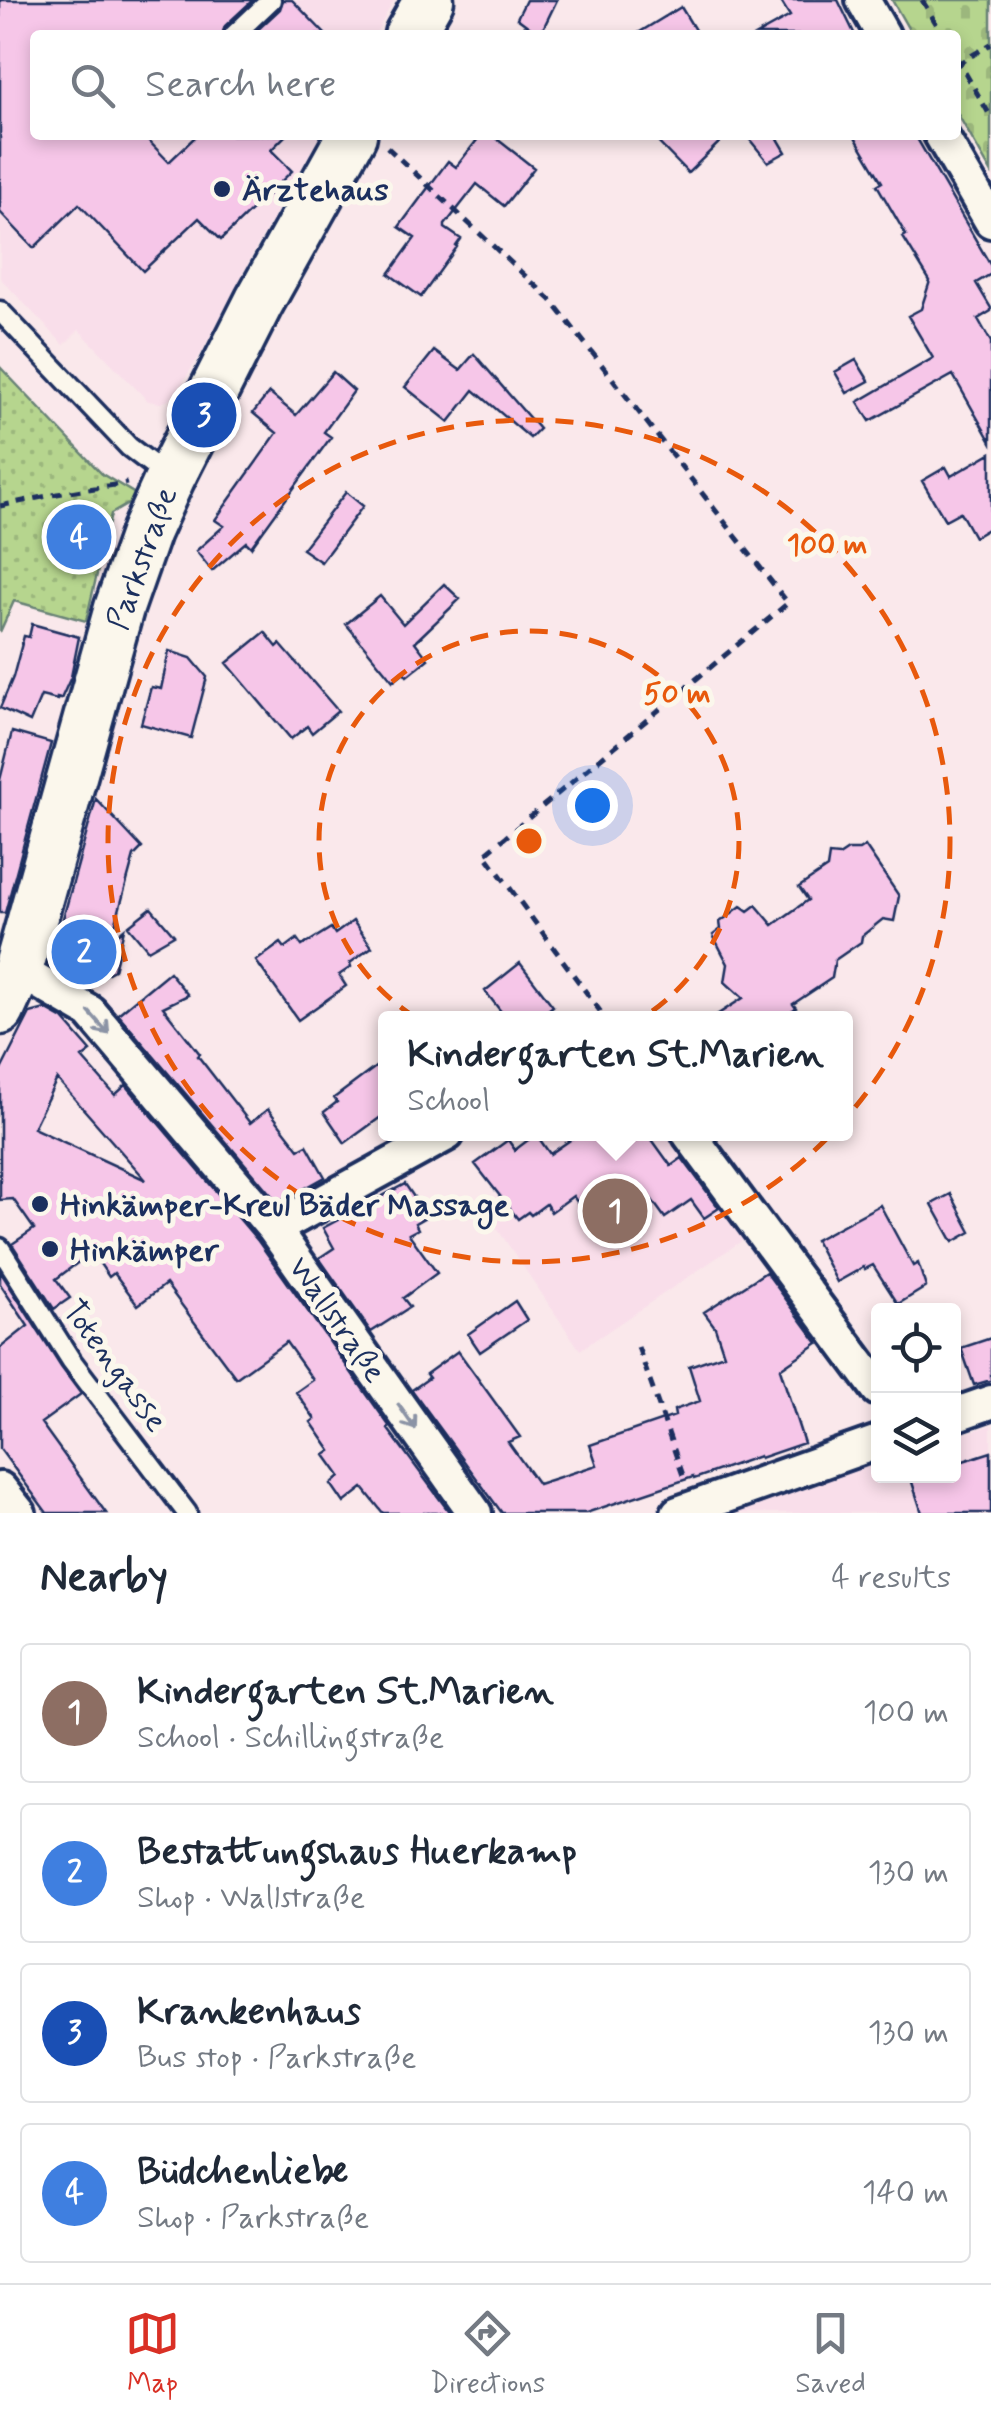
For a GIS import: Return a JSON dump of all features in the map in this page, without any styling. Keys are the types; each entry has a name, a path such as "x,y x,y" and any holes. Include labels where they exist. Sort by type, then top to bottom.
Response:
{"street":[{"path":"412,30 429,0"},
{"path":"862,0 880,30"},
{"path":"944,140 991,221"},
{"name":"Parkstraße","path":"9,990 119,608 146,531 270,280 370,141"},
{"name":"Wallstraße","path":"9,990 90,1012 274,1229 474,1513"},
{"path":"274,1229 434,1141"},
{"path":"695,1141 871,1380"},
{"path":"961,1413 991,1402"},
{"path":"686,1510 871,1444"},
{"path":"0,1489 20,1513"}],"lane":[{"path":"239,30 271,0"},
{"path":"0,311 129,447 170,478"},
{"name":"Totengasse","path":"0,1248 71,1360 187,1513"}],"path":[{"path":"922,0 940,30"},
{"path":"961,60 991,44"},
{"path":"961,68 991,117"},
{"path":"370,141 551,300 788,603 485,854 600,1011"},
{"path":"0,506 111,484 170,478"},
{"path":"638,1347 686,1510"}],"shaded area":[{"path":"0,0 394,0 378,30 30,30 30,140 317,140 202,352 167,401 148,401 79,330 64,345 0,278"},
{"path":"539,1141 680,1141 749,1236 580,1350 490,1218 560,1168"},
{"path":"991,1425 991,1513 732,1513 871,1465 871,1483 961,1483 961,1435"}],"green space":[{"path":"892,0 991,0 991,172 961,120 961,30 909,30"},
{"path":"0,367 102,474 140,497 111,514 86,621 14,601 0,632"}],"building":[{"path":"0,0 253,0 224,30 30,30 30,140 148,140 169,162 192,140 281,140 271,150 292,171 221,240 199,218 143,271 79,204 34,248 0,212"},
{"path":"283,0 292,0 321,30 257,30 280,9"},
{"path":"526,0 557,0 542,30 533,30 517,18"},
{"path":"780,0 838,0 853,30 765,30 790,16"},
{"path":"681,7 695,30 643,30"},
{"path":"477,140 498,140 534,168 504,206 477,184 445,225 461,239 421,297 389,274 415,238 399,227 448,161 456,167"},
{"path":"656,140 722,140 688,173"},
{"path":"750,140 779,140 786,152 768,162"},
{"path":"857,140 918,140 991,266 991,274 976,283 991,308 978,319 991,342 991,442 953,375 870,421 858,402 933,358 908,316 921,309 930,281 877,185 882,182"},
{"path":"434,351 460,370 474,354 539,429 530,438 474,390 449,422 405,387"},
{"path":"856,360 869,381 847,393 835,372"},
{"path":"333,372 354,391 324,432 331,437 251,547 246,542 212,571 196,551 224,526 215,520 277,433 253,413 269,393 296,415"},
{"path":"991,453 991,527 974,537 960,512 945,520 922,481 946,467 951,476"},
{"path":"346,492 363,506 321,562 302,549"},
{"path":"444,584 460,599 415,642 428,659 407,676 404,672 393,681 346,624 380,596 403,624"},
{"path":"32,624 79,637 71,677 61,699 41,696 30,722 0,708 24,636 29,637"},
{"path":"265,632 338,711 312,733 307,726 291,739 227,663"},
{"path":"169,651 191,658 207,677 191,738 141,724 151,687 161,689"},
{"path":"12,732 51,743 5,913 0,913 0,780"},
{"path":"96,799 142,848 134,856 111,940 124,929 114,970 88,984 50,966"},
{"path":"865,846 899,896 894,921 883,919 862,936 861,942 835,960 832,978 793,1004 796,1008 791,1011 723,1011 743,998 725,982 728,964 713,935 721,929 720,922 741,906 748,911 756,905 773,925 808,900 799,887 827,868 829,855"},
{"path":"151,908 174,935 148,950 128,926"},
{"path":"353,921 372,947 339,975 346,986 298,1020 256,961 281,943 285,948 297,939 302,946 331,928 335,934"},
{"path":"520,963 553,1006 547,1011 501,1011 485,991"},
{"path":"169,972 188,995 163,1007 198,1056 250,1123 268,1109 299,1149 307,1145 325,1177 284,1200 273,1197 118,1014"},
{"path":"45,1009 63,1019 91,1051 82,1058 115,1095 126,1085 258,1241 450,1513 383,1513 363,1488 344,1503 331,1484 340,1476 325,1455 331,1451 296,1392 313,1380 286,1342 236,1378 166,1284 138,1305 114,1273 109,1277 92,1252 56,1279 70,1298 54,1309 12,1244 34,1229 13,1199 0,1200 0,1072 30,1013","holes":["57,1079 146,1180 33,1128"]},
{"path":"378,1065 378,1119 345,1143 324,1112 337,1102 334,1098"},
{"path":"507,1141 515,1150 527,1141 541,1141 550,1154 569,1141 653,1141 671,1166 682,1158 719,1208 704,1218 691,1200 665,1218 652,1200 601,1236 573,1196 551,1212 546,1204 518,1219 475,1164"},
{"path":"405,1184 427,1216 415,1223 418,1229 409,1234 437,1273 403,1298 410,1307 371,1332 319,1258 334,1248 323,1228"},
{"path":"951,1194 971,1232 953,1242 932,1204"},
{"path":"880,1205 913,1266 918,1263 926,1287 897,1303 873,1265 837,1282 815,1240"},
{"path":"0,1271 81,1394 41,1423 106,1513 47,1513 0,1449 0,1348 28,1326 0,1284"},
{"path":"766,1272 818,1343 780,1369 804,1443 760,1458 586,1513 502,1513 412,1390 429,1378 426,1374 458,1351 520,1437 508,1442 538,1484 597,1465 590,1445 675,1416 674,1410 700,1401 689,1366 724,1354 715,1327 704,1312"},
{"path":"515,1301 527,1320 480,1352 468,1334"},
{"path":"991,1338 991,1380 974,1385 961,1348"},
{"path":"991,1452 991,1513 922,1513 912,1483 961,1483 961,1462"}],"place":[{"name":"Ärztehaus","path":"222,189"},
{"name":"Krankenhaus","path":"204,415"},
{"name":"Büdchenliebe","path":"79,537"},
{"name":"Bestattungshaus Huerkamp","path":"84,952"},
{"name":"Hinkämper-Kreul Bäder Massage","path":"40,1204"},
{"name":"Kindergarten St.Marien","path":"615,1211"},
{"name":"Hinkämper","path":"50,1249"}]}
